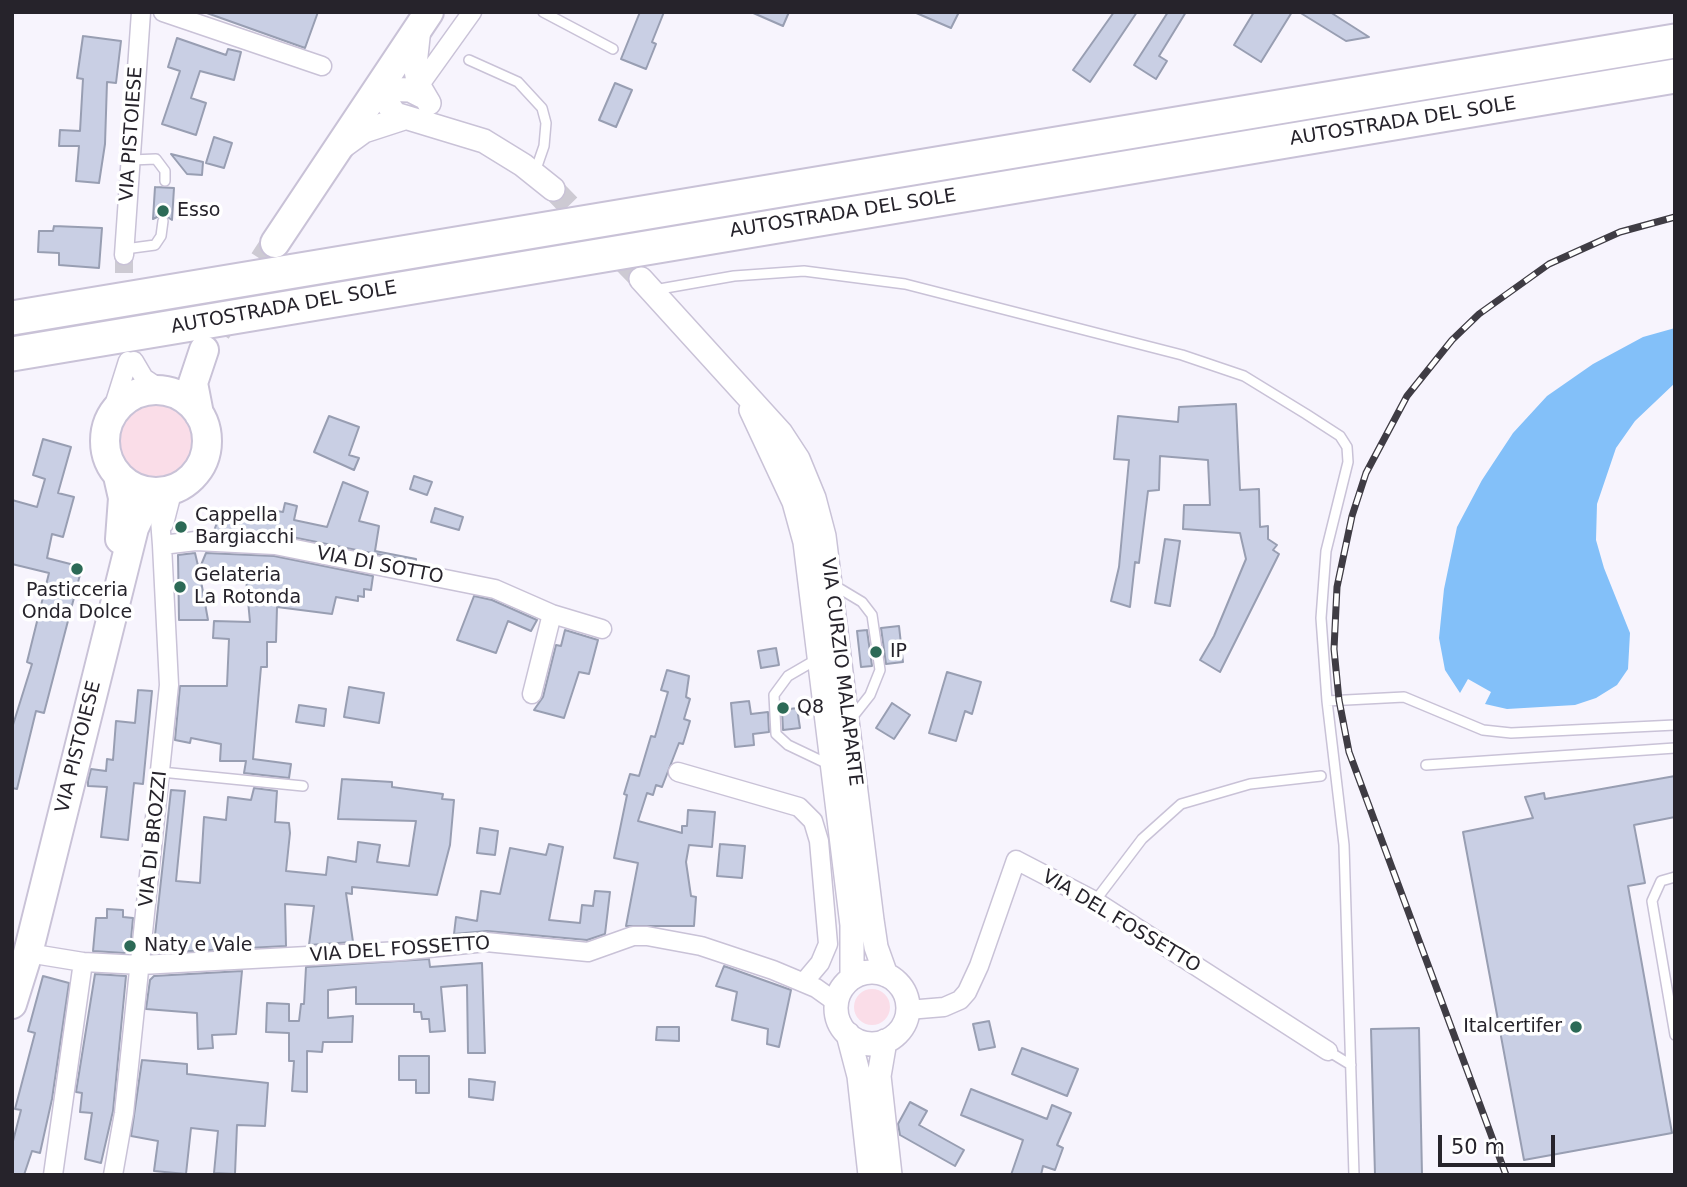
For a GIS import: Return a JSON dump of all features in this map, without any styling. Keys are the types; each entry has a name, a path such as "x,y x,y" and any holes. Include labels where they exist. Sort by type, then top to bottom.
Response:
{"highway":[{"name":"AUTOSTRADA DEL SOLE","path":"12,318 1675,41"},
{"name":"AUTOSTRADA DEL SOLE","path":"12,354 1675,76"}],"main road":[{"path":"275,243 424,20"},
{"path":"111,415 133,395 162,390 205,350 197,365 193,383 199,414"},
{"name":"VIA PISTOIESE","path":"20,952 134,528 162,490 193,475 205,454 206,429 199,414 181,396 162,390"},
{"name":"VIA PISTOIESE","path":"12,1004 20,952 120,539 123,498 118,476 109,462 105,447 111,415"},
{"path":"118,476 133,487 162,490"}],"street":[{"name":"VIA PISTOIESE","path":"125,252 141,12"},
{"path":"163,12 322,66"},
{"path":"422,91 472,12"},
{"path":"424,20 415,65 422,91 454,131"},
{"path":"422,91 377,89 386,106 404,118 484,141 553,189"},
{"path":"332,157 354,136 404,118"},
{"name":"VIA CURZIO MALAPARTE","path":"647,285 780,433 798,459 820,517 876,947 886,975 902,989 908,1010"},
{"name":"VIA PISTOIESE","path":"111,415 131,361 144,378 162,390"},
{"name":"VIA CURZIO MALAPARTE","path":"743,391 794,502 805,541 852,925 852,978"},
{"name":"VIA DI BROZZI","path":"113,1175 124,1113 141,965 169,676 160,519 162,490"},
{"name":"VIA DI SOTTO","path":"162,545 186,541 275,545 495,589 552,614 602,629"},
{"path":"531,694 552,614"},
{"path":"678,772 799,807 813,821 819,841 828,944 820,963 804,982"},
{"name":"VIA DEL FOSSETTO","path":"908,1010 944,1007 960,1000 967,992 979,967 1016,860 1095,901 1328,1051"},
{"name":"VIA DEL FOSSETTO","path":"20,952 83,962 141,965 400,951 486,942 588,952 633,936 647,936 701,946 804,982 837,1003"},
{"path":"53,1175 83,962"},
{"path":"870,1175 859,1076 848,1034 840,1023 837,1003 843,988 852,978 870,972 886,975"},
{"path":"848,1034 862,1042 885,1041 899,1032 908,1010"},
{"path":"885,1041 879,1076 890,1175"}],"lane":[{"path":"543,12 613,49"},
{"path":"469,60 518,82 542,108 546,123 544,146 534,174"},
{"path":"130,160 156,159 165,171 165,181"},
{"path":"125,252 155,245 161,236 163,221"},
{"path":"647,285 804,271 836,272 952,295 1182,355 1244,376 1340,436 1347,447 1348,462 1326,551 1322,646 1344,845 1354,1175"},
{"path":"830,583 862,602 872,615 880,670 870,695 847,723"},
{"path":"821,657 788,676 774,695 776,734 788,745 834,767"},
{"path":"1327,701 1404,697 1483,730 1511,733 1675,725"},
{"path":"1426,765 1675,748"},
{"path":"161,772 303,786"},
{"path":"1095,901 1142,839 1181,804 1250,783 1321,776"},
{"path":"1675,877 1661,881 1652,901 1675,1035"},
{"path":"1328,1051 1351,1065"}],"shaded area":[{"path":"156,400 171,403 184,412 193,425 196,440 193,455 184,468 171,477 156,480 141,477 128,468 119,455 116,440 119,425 128,412 141,403"},
{"path":"872,989 885,994 890,1007 885,1020 872,1025 859,1020 854,1007 859,994"}],"water":[{"path":"1675,328 1675,383 1635,421 1616,448 1597,504 1596,540 1604,568 1630,633 1628,669 1617,685 1596,698 1575,705 1507,709 1485,704 1491,692 1468,679 1460,693 1445,670 1439,638 1444,589 1457,527 1482,480 1513,433 1547,396 1593,364 1643,337"}],"building":[{"path":"204,12 318,12 305,48"},
{"path":"640,12 664,12 652,42 656,44 646,69 621,59"},
{"path":"751,12 789,12 783,26"},
{"path":"914,12 959,12 951,28"},
{"path":"1114,12 1137,12 1090,82 1073,70"},
{"path":"1168,12 1186,12 1159,56 1167,61 1156,79 1134,65"},
{"path":"1254,12 1292,12 1261,62 1234,45"},
{"path":"1299,12 1330,12 1369,37 1346,41"},
{"path":"83,36 121,41 116,83 107,82 105,144 99,183 76,181 79,146 59,146 60,130 80,131 83,79 77,78"},
{"path":"177,38 226,55 228,49 241,52 234,80 200,71 191,98 206,103 196,135 162,124 180,71 168,67"},
{"path":"615,83 632,90 616,127 599,120"},
{"path":"214,137 232,143 224,168 206,163"},
{"path":"171,154 203,162 202,175 187,174"},
{"path":"155,187 174,188 172,220 163,214 153,219"},
{"path":"54,226 102,228 99,268 59,265 59,253 38,252 39,231 53,231"},
{"path":"1236,404 1240,490 1259,489 1260,527 1268,526 1268,539 1277,545 1273,550 1279,554 1220,672 1200,660 1214,636 1246,559 1240,533 1183,529 1184,505 1210,505 1208,460 1160,456 1159,490 1148,491 1139,563 1135,562 1130,607 1111,601 1119,567 1129,460 1114,459 1118,416 1178,422 1179,407"},
{"path":"329,416 359,427 349,455 359,458 354,470 314,452"},
{"path":"43,439 71,447 58,493 74,497 63,537 52,534 47,558 82,567 44,713 36,711 17,789 12,788 12,728 32,664 27,662 49,573 12,564 12,500 37,507 45,479 33,475"},
{"path":"414,476 432,482 427,495 410,489"},
{"path":"343,482 368,492 359,521 379,526 375,551 416,559 416,562 277,534 214,531 221,511 270,515 271,510 283,512 285,503 297,506 294,520 327,527"},
{"path":"435,508 463,517 459,530 431,522"},
{"path":"1165,539 1180,541 1170,606 1155,603"},
{"path":"195,553 199,570 206,553 274,556 373,576 371,590 364,589 364,597 358,596 358,601 336,597 332,614 277,607 276,642 267,642 267,667 261,667 253,759 291,764 289,778 244,773 246,761 220,761 221,744 191,738 190,743 175,740 180,686 227,686 229,639 213,638 214,621 250,622 246,579 201,581 208,620 179,620 178,555"},
{"path":"474,596 492,600 537,620 531,631 508,621 496,653 457,640"},
{"path":"899,626 903,662 886,664 881,628"},
{"path":"565,630 598,640 589,674 579,672 564,718 534,710 543,697 556,645 561,646"},
{"path":"867,630 872,666 861,667 857,631"},
{"path":"776,648 779,665 761,668 758,651"},
{"path":"667,670 689,676 686,697 690,699 684,719 690,721 683,744 679,743 662,787 656,785 653,795 647,793 638,821 682,833 682,826 687,826 688,810 715,812 712,847 689,845 686,862 691,896 696,897 694,926 626,926 638,863 614,858 627,795 624,794 630,774 639,776 651,736 655,737 668,692 661,690"},
{"path":"947,672 981,682 972,714 965,711 956,741 929,733"},
{"path":"349,687 384,693 379,723 344,717"},
{"path":"138,690 152,691 143,784 134,783 128,840 101,837 107,787 88,786 91,769 106,771 107,759 113,760 116,721 135,723"},
{"path":"749,701 751,714 768,712 769,732 753,734 754,745 735,747 731,703"},
{"path":"892,703 910,715 894,739 876,728"},
{"path":"299,705 326,709 324,726 296,722"},
{"path":"797,708 800,728 783,730 782,710"},
{"name":"Italcertifer","path":"1675,776 1675,817 1634,825 1645,883 1628,886 1672,1133 1524,1160 1463,832 1533,818 1525,797 1544,793 1545,799"},
{"path":"342,779 392,782 392,787 443,794 442,799 454,800 450,845 437,895 352,887 352,894 346,893 353,942 309,945 314,906 285,904 286,946 153,953 171,790 185,791 176,881 200,883 204,817 226,820 228,797 251,800 254,788 277,791 275,822 289,823 286,871 326,875 328,857 356,862 358,842 380,845 377,862 409,866 416,821 338,819"},
{"path":"480,828 498,831 495,855 477,853"},
{"path":"549,844 563,847 549,920 580,923 582,905 593,906 595,891 610,892 605,934 587,940 487,931 454,934 456,917 477,921 481,891 500,894 510,848 546,855"},
{"path":"720,844 745,846 742,878 717,876"},
{"path":"107,909 123,910 123,917 133,918 130,950 124,953 93,951 96,918 107,918"},
{"path":"429,959 430,967 482,963 485,1053 468,1053 467,985 441,987 445,1031 430,1032 429,1019 422,1019 421,1012 414,1012 414,1004 356,1004 356,987 328,990 328,1018 353,1016 352,1042 323,1042 322,1052 307,1051 307,1092 292,1091 294,1061 289,1061 289,1033 266,1032 267,1003 289,1004 289,1021 299,1021 301,1004 304,1004 306,967"},
{"path":"724,966 791,990 779,1047 767,1044 768,1029 732,1020 737,992 716,986"},
{"path":"242,971 236,1034 212,1035 213,1048 198,1049 197,1013 146,1009 150,980 154,976"},
{"path":"95,974 126,976 113,1111 101,1163 85,1159 92,1113 80,1112 82,1093 76,1092"},
{"path":"43,976 69,983 52,1099 40,1153 32,1151 24,1175 12,1175 12,1145 21,1110 15,1109 35,1033 28,1031"},
{"path":"989,1021 995,1047 979,1050 973,1024"},
{"path":"657,1027 679,1027 679,1041 656,1040"},
{"path":"1419,1028 1422,1175 1375,1175 1371,1029"},
{"path":"1022,1048 1078,1069 1067,1096 1012,1074"},
{"path":"399,1056 429,1056 429,1093 416,1093 416,1080 399,1080"},
{"path":"142,1060 187,1064 187,1074 268,1083 265,1126 237,1125 235,1174 214,1173 218,1131 191,1128 186,1174 154,1171 158,1141 131,1136"},
{"path":"469,1079 495,1082 493,1100 469,1097"},
{"path":"971,1089 1047,1119 1052,1105 1071,1113 1057,1145 1063,1148 1055,1170 1043,1166 1041,1175 1011,1175 1023,1140 961,1115"},
{"path":"910,1102 927,1111 919,1125 964,1150 955,1166 900,1135 898,1124"}],"tunnel":[{"path":"553,189 641,279"},
{"path":"217,331 275,243"},
{"path":"124,255 128,342"}],"railway":[{"path":"1506,1175 1349,752 1339,700 1334,649 1337,587 1352,516 1366,473 1407,396 1452,340 1479,314 1549,264 1620,232 1675,217"}],"place":[{"name":"Esso","path":"163,211"},
{"name":"Cappella Bargiacchi","path":"181,527"},
{"name":"Pasticceria Onda Dolce","path":"77,569"},
{"name":"Gelateria La Rotonda","path":"180,587"},
{"name":"IP","path":"876,652"},
{"name":"Q8","path":"783,708"},
{"name":"Naty e Vale","path":"130,946"},
{"name":"Italcertifer","path":"1576,1027"}]}
